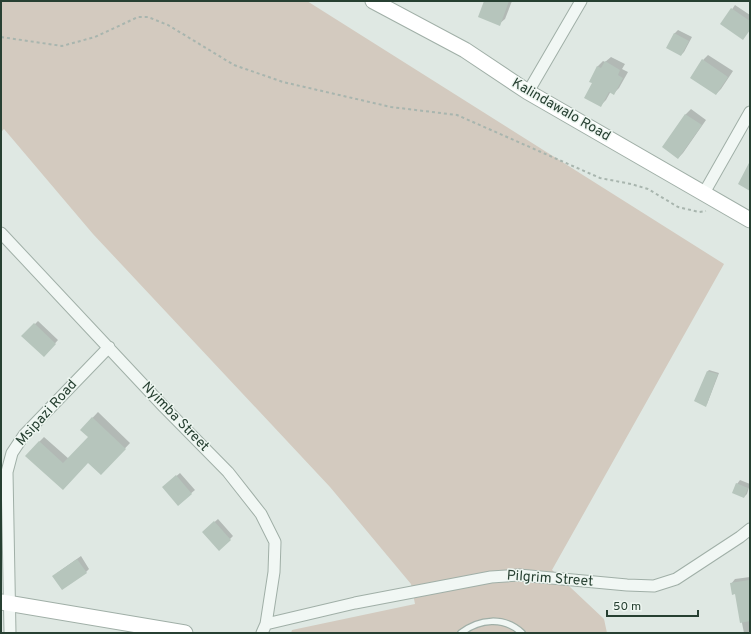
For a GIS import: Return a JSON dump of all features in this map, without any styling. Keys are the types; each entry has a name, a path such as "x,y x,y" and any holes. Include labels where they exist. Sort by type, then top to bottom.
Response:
{"street":[{"name":"Kalindawalo Road","path":"373,1 464,50 528,92 750,220"},
{"path":"528,92 581,1"},
{"path":"704,193 750,112"},
{"name":"Nyimba Street","path":"1,233 164,407 228,472 261,514 274,542 274,572 264,629"},
{"name":"Msipazi Road","path":"10,633 5,602 7,472 12,453 24,435 109,347"},
{"name":"Pilgrim Street","path":"264,629 355,603 491,577 519,575 654,586 676,579 750,529"},
{"path":"5,602 185,633"}],"lane":[{"path":"461,633 469,627 477,624 495,621 512,626 522,633"}],"path":[{"path":"1,37 62,46 95,37 138,17 148,17 168,25 234,65 283,82 391,107 457,115 600,178 632,184 648,189 678,207 700,212 707,211"}],"shaded area":[{"path":"1,1 307,1 724,264 552,570 604,619 607,633 291,633 292,630 415,604 411,584 330,487 93,234 4,129 1,132"}],"building":[{"path":"484,1 509,1 500,26 478,17"},
{"path":"731,8 750,21 750,30 743,40 720,24"},
{"path":"674,33 689,41 681,56 666,48"},
{"path":"702,59 728,77 716,95 690,78"},
{"path":"605,61 620,70 618,75 623,78 614,95 609,92 601,107 584,98 592,83 589,82 597,66 601,68"},
{"path":"685,114 702,125 678,159 662,147"},
{"path":"750,161 750,191 738,184"},
{"path":"34,323 56,344 44,357 21,336"},
{"path":"707,371 718,374 706,407 694,401"},
{"path":"92,417 126,449 101,475 88,463 63,490 25,456 39,441 63,463 88,437 80,430"},
{"path":"176,475 192,494 178,506 162,487"},
{"path":"736,483 748,488 744,498 732,493"},
{"path":"214,521 231,540 219,551 202,532"},
{"path":"77,559 87,573 62,590 52,576"},
{"path":"749,580 750,621 740,623 735,594 732,595 730,583"}]}
